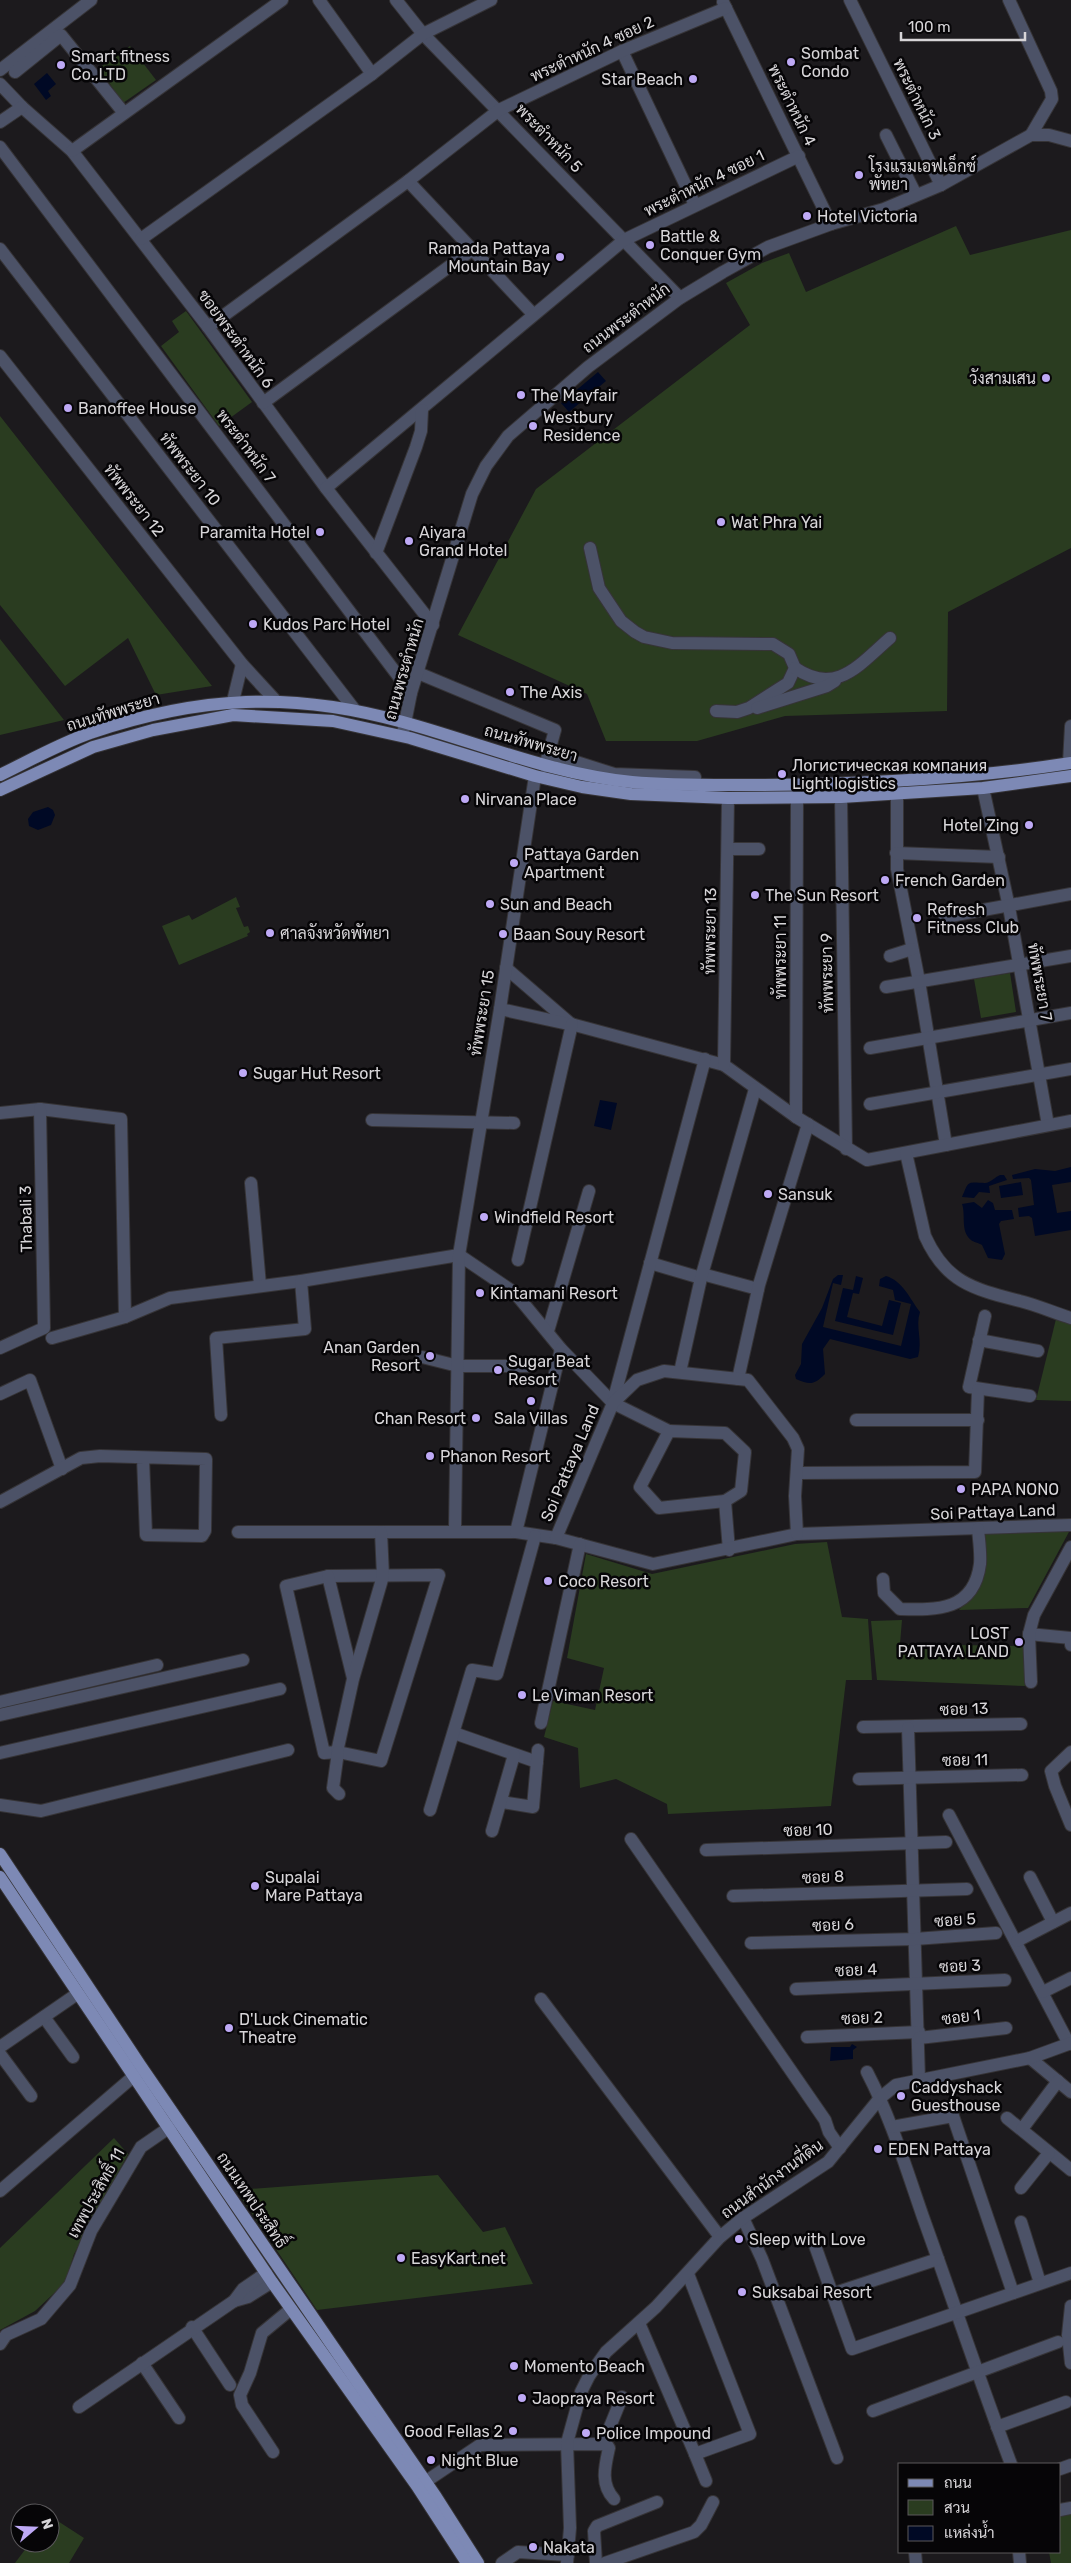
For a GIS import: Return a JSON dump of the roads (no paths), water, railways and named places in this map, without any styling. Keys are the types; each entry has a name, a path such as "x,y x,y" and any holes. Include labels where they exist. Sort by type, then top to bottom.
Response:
{"main road":[{"name":"ถนนทัพพระยา","path":"0,775 88,734 165,712 233,701 276,701 354,709 547,760 585,775 632,782 694,785 892,782 1070,767"},
{"name":"ถนนทัพพระยา","path":"0,790 93,747 153,730 233,715 333,721 402,736 535,776 582,787 631,794 728,798 797,798 897,794 983,788 1070,767"},
{"name":"ถนนเทพประสิทธิ์","path":"0,1854 478,2563"},
{"name":"ถนนเทพประสิทธิ์","path":"0,1877 77,1994 170,2127 291,2309 417,2486 467,2563"}],"street":[{"path":"72,151 282,0"},
{"path":"319,0 372,74"},
{"name":"พระตำหนัก 5","path":"396,0 423,34 680,298"},
{"path":"141,239 372,74 423,34 491,0"},
{"name":"พระตำหนัก 3","path":"850,0 941,185"},
{"path":"1009,0 1051,91 1052,99 1031,136"},
{"path":"0,70 84,2"},
{"name":"พระตำหนัก 4 ซอย 2","path":"208,327 408,182 499,110 724,4"},
{"name":"พระตำหนัก 4","path":"724,4 831,224"},
{"path":"15,72 61,35 124,113"},
{"path":"622,51 695,205"},
{"name":"ซอยพระตำหนัก 6","path":"0,84 22,107 72,151 208,327 326,488 433,625"},
{"path":"0,122 22,107"},
{"path":"886,135 916,195"},
{"path":"1031,136 1049,135 1071,141"},
{"name":"ถนนพระตำหนัก","path":"402,736 412,692 468,507 489,460 508,436 588,367 680,298 768,247 831,224 884,209 941,185 1031,136"},
{"name":"พระตำหนัก 7","path":"0,147 412,692"},
{"name":"พระตำหนัก 4 ซอย 1","path":"326,488 624,240 799,156"},
{"path":"408,182 533,314"},
{"name":"ทัพพระยา 10","path":"0,249 354,709"},
{"path":"263,403 473,249"},
{"name":"ทัพพระยา 12","path":"0,356 242,664 276,701"},
{"path":"376,553 416,447 421,431 422,410"},
{"path":"590,548 599,588 621,622 644,637 672,643 772,644 789,654 795,668 808,677 823,680 839,678"},
{"path":"749,708 759,708 827,686 890,638"},
{"path":"233,701 242,664"},
{"path":"716,711 737,712 749,708 788,683 795,668"},
{"path":"418,673 555,730 547,760"},
{"path":"333,721 336,712 334,706"},
{"path":"165,712 169,727"},
{"path":"149,716 153,730"},
{"path":"1070,767 1071,726"},
{"name":"ทัพพระยา 15","path":"455,1530 459,1255 500,1009 535,776"},
{"name":"ทัพพระยา 7","path":"983,788 1031,1020 1048,1125"},
{"path":"897,794 896,853 946,1145"},
{"name":"ทัพพระยา 9","path":"841,797 846,1149"},
{"name":"ทัพพระยา 13","path":"724,1065 728,798"},
{"name":"ทัพพระยา 11","path":"796,1117 797,798"},
{"path":"728,849 760,849"},
{"path":"896,853 999,858"},
{"path":"945,916 1009,907 1071,894"},
{"path":"890,956 912,950"},
{"path":"886,987 1071,956"},
{"path":"506,968 571,1024"},
{"path":"500,1009 571,1024 724,1065 796,1117 867,1160 1071,1121"},
{"path":"870,1048 1071,1013"},
{"path":"518,1260 571,1024"},
{"path":"613,1403 705,1059"},
{"path":"870,1104 1071,1069"},
{"path":"680,1372 702,1276 755,1089"},
{"path":"0,1113 40,1109 121,1119 125,1317"},
{"name":"Thabali 3","path":"0,1348 44,1328 40,1109"},
{"path":"372,1120 514,1123"},
{"path":"738,1378 758,1289 808,1124"},
{"path":"906,1153 925,1236 929,1246 947,1268 959,1280 974,1289 1022,1301 1071,1318"},
{"path":"251,1183 260,1285"},
{"path":"548,1331 589,1191"},
{"path":"52,1338 125,1317 170,1298 301,1281 459,1255 516,1293 561,1349 613,1403"},
{"path":"650,1262 758,1289"},
{"path":"221,1415 216,1338 305,1330 301,1281"},
{"path":"985,1316 969,1387 978,1390 1030,1396"},
{"path":"979,1340 1038,1351"},
{"path":"516,1532 561,1349"},
{"path":"422,1357 458,1366 528,1366"},
{"name":"Soi Pattaya Land","path":"797,1534 795,1496 798,1449 793,1438 748,1380 664,1371 637,1380 613,1403 556,1538 653,1564 693,1554 729,1550 797,1534 1071,1525"},
{"path":"0,1394 30,1380 62,1469"},
{"path":"797,1473 975,1472 978,1390"},
{"name":"Soi Pattaya Land","path":"613,1403 669,1431 725,1433 745,1452 741,1491 725,1501"},
{"path":"856,1420 978,1420"},
{"path":"669,1431 640,1487 659,1508 725,1501 729,1550"},
{"path":"1,1499 90,1456 206,1459 205,1531 202,1536 146,1535 143,1458"},
{"path":"883,1579 884,1593 900,1609 932,1610 956,1605 973,1586 980,1564 978,1529"},
{"path":"238,1532 455,1530 516,1532 556,1538"},
{"path":"339,1794 333,1788 338,1752 353,1679 383,1576 381,1532"},
{"path":"430,1810 472,1670 496,1674 535,1536"},
{"path":"541,1723 580,1544"},
{"path":"1031,1682 1028,1634 1034,1614 1071,1547"},
{"path":"439,1575 381,1761 338,1752 324,1753 286,1586 328,1576 383,1576 439,1575"},
{"path":"328,1576 353,1679"},
{"path":"1028,1634 1070,1638 1071,1645"},
{"path":"0,1715 243,1660"},
{"path":"0,1702 157,1665"},
{"path":"0,1753 280,1689"},
{"name":"ซอย 13","path":"862,1727 908,1728 1021,1724"},
{"path":"908,1728 919,2039 924,2054 924,2078"},
{"path":"454,1733 514,1755 538,1756 533,1807 502,1802"},
{"path":"0,1805 41,1810 288,1750"},
{"path":"1071,1752 1052,1771 1068,1809 1071,1825"},
{"path":"492,1832 514,1755"},
{"name":"ซอย 11","path":"859,1779 1022,1775"},
{"path":"949,1815 1070,2044"},
{"path":"631,1839 825,2120 835,2128 842,2144"},
{"name":"ซอย 10","path":"706,1850 946,1842"},
{"path":"1030,1877 1054,1922"},
{"name":"ซอย 8","path":"733,1896 967,1889"},
{"path":"1017,1941 1071,1913"},
{"name":"ซอย 5","path":"915,1939 996,1934"},
{"name":"ซอย 6","path":"751,1943 915,1939"},
{"path":"1043,1992 1071,1978"},
{"name":"ซอย 3","path":"917,1985 1005,1980"},
{"name":"ซอย 4","path":"796,1989 917,1985"},
{"path":"0,2047 77,1994"},
{"path":"542,1999 720,2237"},
{"path":"44,2017 73,2057"},
{"name":"ซอย 1","path":"919,2039 1006,2028"},
{"name":"ซอย 2","path":"807,2037 919,2039"},
{"name":"ถนนสำนักงานที่ดิน","path":"568,2559 570,2528 567,2443 581,2392 589,2376 606,2352 639,2323 688,2274 720,2237 744,2218 828,2162 880,2098 896,2085 1030,2058 1070,2044"},
{"path":"0,2054 30,2096"},
{"path":"1030,2058 1071,2092"},
{"path":"867,2072 892,2127 958,2312 976,2373 1011,2463"},
{"path":"0,2191 134,2076"},
{"path":"1022,2130 1058,2081"},
{"path":"892,2127 953,2116 1013,2292"},
{"path":"1007,2118 1071,2170"},
{"name":"เทพประสิทธิ์ 11","path":"0,2344 6,2335 41,2319 70,2285 91,2230 141,2147 170,2127"},
{"path":"1021,2188 1049,2153"},
{"path":"744,2218 762,2259 837,2458"},
{"path":"1021,2222 1040,2283"},
{"path":"813,2240 852,2349 1071,2273"},
{"path":"832,2294 938,2260"},
{"path":"688,2274 750,2434 695,2454"},
{"path":"79,2407 192,2327 234,2301 248,2297 270,2278"},
{"path":"1071,2306 1068,2335 1071,2363"},
{"path":"273,2452 242,2405 240,2395 250,2373 262,2333 291,2309"},
{"path":"639,2323 706,2481"},
{"path":"192,2327 230,2385"},
{"path":"873,2410 1058,2342"},
{"path":"142,2363 179,2418"},
{"path":"603,2444 622,2397"},
{"path":"997,2427 1066,2402"},
{"path":"425,2482 480,2445 603,2444 608,2445 609,2448 604,2471 607,2490 614,2499"},
{"path":"596,2563 594,2531 596,2526 657,2502"},
{"path":"605,2563 694,2532 701,2525 713,2502"},
{"path":"502,2563 518,2552 568,2559"}],"water":[{"path":"47,73 56,84 48,91 51,96 46,100 34,84"},
{"path":"598,372 606,381 569,412 561,403"},
{"path":"48,807 53,810 55,815 51,825 38,830 29,826 28,819 33,812"},
{"path":"600,1100 617,1103 611,1130 594,1126"},
{"path":"1071,1167 1071,1182 1052,1185 1057,1213 1071,1211 1071,1230 1035,1236 1032,1218 1029,1216 1019,1217 1018,1208 1034,1205 1031,1180 1029,1178 1013,1179 1012,1175 1035,1169 1055,1171"},
{"path":"1000,1175 1004,1175 1007,1180 989,1186 990,1193 979,1192 974,1198 962,1197 969,1184 987,1183"},
{"path":"1021,1182 1023,1195 1001,1198 999,1186"},
{"path":"988,1200 993,1203 995,1210 1012,1210 1014,1219 1001,1221 999,1224 1005,1254 1002,1260 988,1258 982,1245 971,1240 964,1228 962,1204 974,1202 982,1208"},
{"path":"838,1275 843,1275 841,1285 833,1283 823,1327 901,1346 911,1304 895,1300 893,1290 879,1286 880,1279 886,1276 902,1286 920,1312 918,1323 920,1345 918,1357 910,1359 830,1339 823,1349 825,1374 812,1383 796,1379 795,1375 801,1364 802,1344 822,1308 833,1279"},
{"path":"856,1276 863,1278 859,1294 853,1293 847,1317 882,1326 889,1300 901,1303 893,1335 835,1321 843,1288 853,1290"},
{"path":"852,2044 857,2047 853,2050 853,2059 830,2061 831,2047 850,2047"}],"place":[{"name":"Sombat Condo","path":"791,62"},
{"name":"Smart fitness Co.,LTD","path":"61,65"},
{"name":"Star Beach","path":"693,79"},
{"name":"โรงแรมเอฟเอ็กซ์ พัทยา","path":"859,175"},
{"name":"Hotel Victoria","path":"807,216"},
{"name":"Battle & Conquer Gym","path":"650,245"},
{"name":"Ramada Pattaya Mountain Bay","path":"560,257"},
{"name":"วังสามเสน","path":"1046,378"},
{"name":"The Mayfair","path":"521,395"},
{"name":"Banoffee House","path":"68,408"},
{"name":"Westbury Residence","path":"533,426"},
{"name":"Wat Phra Yai","path":"721,522"},
{"name":"Paramita Hotel","path":"320,532"},
{"name":"Aiyara Grand Hotel","path":"409,541"},
{"name":"Kudos Parc Hotel","path":"253,624"},
{"name":"The Axis","path":"510,692"},
{"name":"Логистическая компания Light logistics","path":"782,774"},
{"name":"Nirvana Place","path":"465,799"},
{"name":"Hotel Zing","path":"1029,825"},
{"name":"Pattaya Garden Apartment","path":"514,863"},
{"name":"French Garden","path":"885,880"},
{"name":"The Sun Resort","path":"755,895"},
{"name":"Sun and Beach","path":"490,904"},
{"name":"Refresh Fitness Club","path":"917,918"},
{"name":"ศาลจังหวัดพัทยา","path":"270,933"},
{"name":"Baan Souy Resort","path":"503,934"},
{"name":"Sugar Hut Resort","path":"243,1073"},
{"name":"Sansuk","path":"768,1194"},
{"name":"Windfield Resort","path":"484,1217"},
{"name":"Kintamani Resort","path":"480,1293"},
{"name":"Anan Garden Resort","path":"430,1356"},
{"name":"Sugar Beat Resort","path":"498,1370"},
{"name":"Sala Villas","path":"531,1401"},
{"name":"Chan Resort","path":"476,1418"},
{"name":"Phanon Resort","path":"430,1456"},
{"name":"PAPA NONO","path":"961,1489"},
{"name":"Coco Resort","path":"548,1581"},
{"name":"LOST PATTAYA LAND","path":"1019,1642"},
{"name":"Le Viman Resort","path":"522,1695"},
{"name":"Supalai Mare Pattaya","path":"255,1886"},
{"name":"D'Luck Cinematic Theatre","path":"229,2028"},
{"name":"Caddyshack Guesthouse","path":"901,2096"},
{"name":"EDEN Pattaya","path":"878,2149"},
{"name":"Sleep with Love","path":"739,2239"},
{"name":"EasyKart.net","path":"401,2258"},
{"name":"Suksabai Resort","path":"742,2292"},
{"name":"Momento Beach","path":"514,2366"},
{"name":"Jaopraya Resort","path":"522,2398"},
{"name":"Good Fellas 2","path":"513,2431"},
{"name":"Police Impound","path":"586,2433"},
{"name":"Night Blue","path":"431,2460"},
{"name":"Nakata","path":"533,2547"}]}
